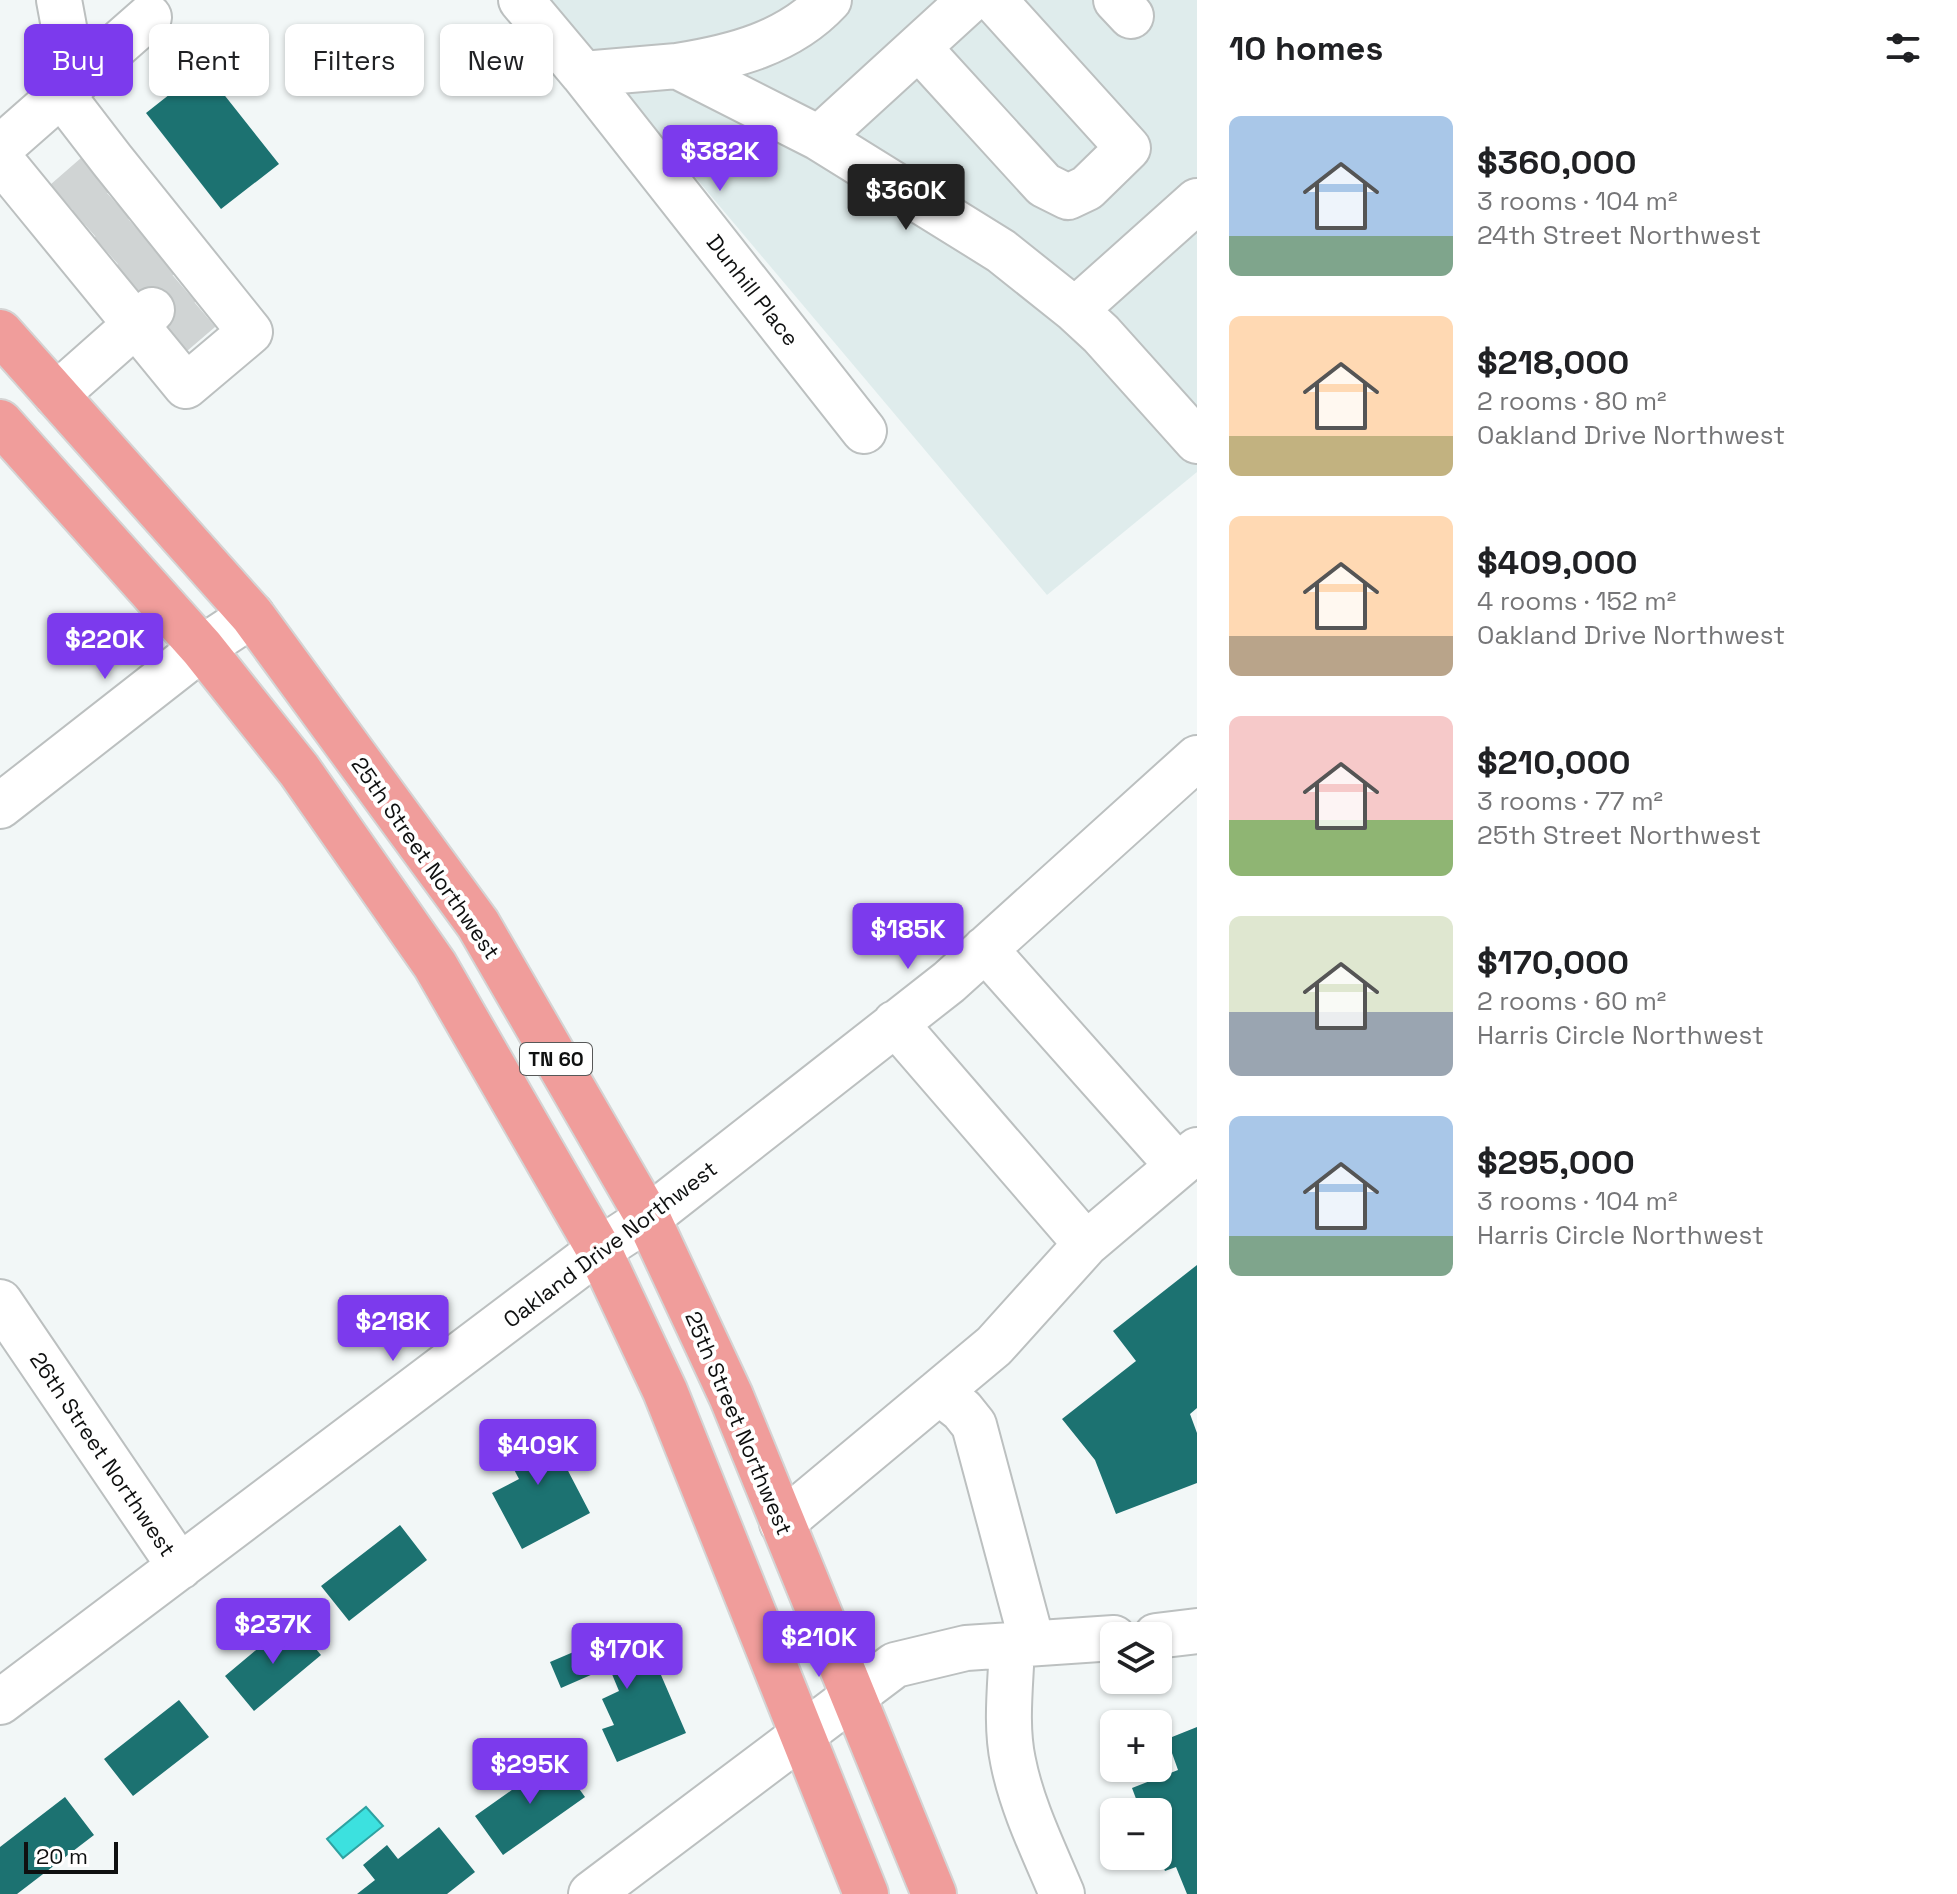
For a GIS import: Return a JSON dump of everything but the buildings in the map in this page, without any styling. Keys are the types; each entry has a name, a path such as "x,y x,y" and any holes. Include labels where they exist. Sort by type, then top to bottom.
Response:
{"highway":[{"name":"25th Street Northwest","path":"0,332 252,615 478,924 648,1218 731,1396 934,1894"},
{"name":"TN 60","path":"0,422 202,648 299,770 435,965 599,1250 665,1391 866,1894"}],"street":[{"path":"59,0 63,24"},
{"name":"Dunhill Place","path":"521,0 583,74 864,431"},
{"path":"583,74 677,66 725,58 790,32 829,0"},
{"path":"819,138 970,0"},
{"path":"919,48 1044,185 1068,197 1087,188 1128,148 994,0"},
{"path":"133,31 149,17"},
{"path":"677,66 819,138 1001,251 1101,334 1197,441"},
{"path":"0,148 61,96"},
{"path":"62,96 134,255"},
{"path":"0,159 134,255"},
{"path":"1075,310 1197,201"},
{"path":"56,395 134,255"},
{"path":"0,806 202,648 252,615"},
{"name":"Oakland Drive Northwest","path":"0,1702 599,1250 648,1218 949,982 1195,766"},
{"path":"782,1523 994,1346 1086,1244 1188,1158 985,949"},
{"path":"895,1023 1086,1244"},
{"name":"26th Street Northwest","path":"0,1302 180,1567"},
{"path":"939,1392 962,1410 974,1425 1022,1643 1009,1728 1012,1760 1022,1796 1062,1894"},
{"path":"1172,1634 1197,1631"},
{"path":"591,1894 895,1665 966,1648 1100,1639"}],"shaded area":[{"path":"546,0 1197,0 1197,472 1047,595"}],"water":[{"path":"366,1807 383,1826 343,1858 327,1839"}],"tunnel":[{"path":"65,201 96,174"},
{"path":"87,227 115,202"},
{"path":"109,254 137,229"},
{"path":"130,283 160,257"},
{"path":"152,310 181,285"},
{"path":"173,334 201,310"}]}
